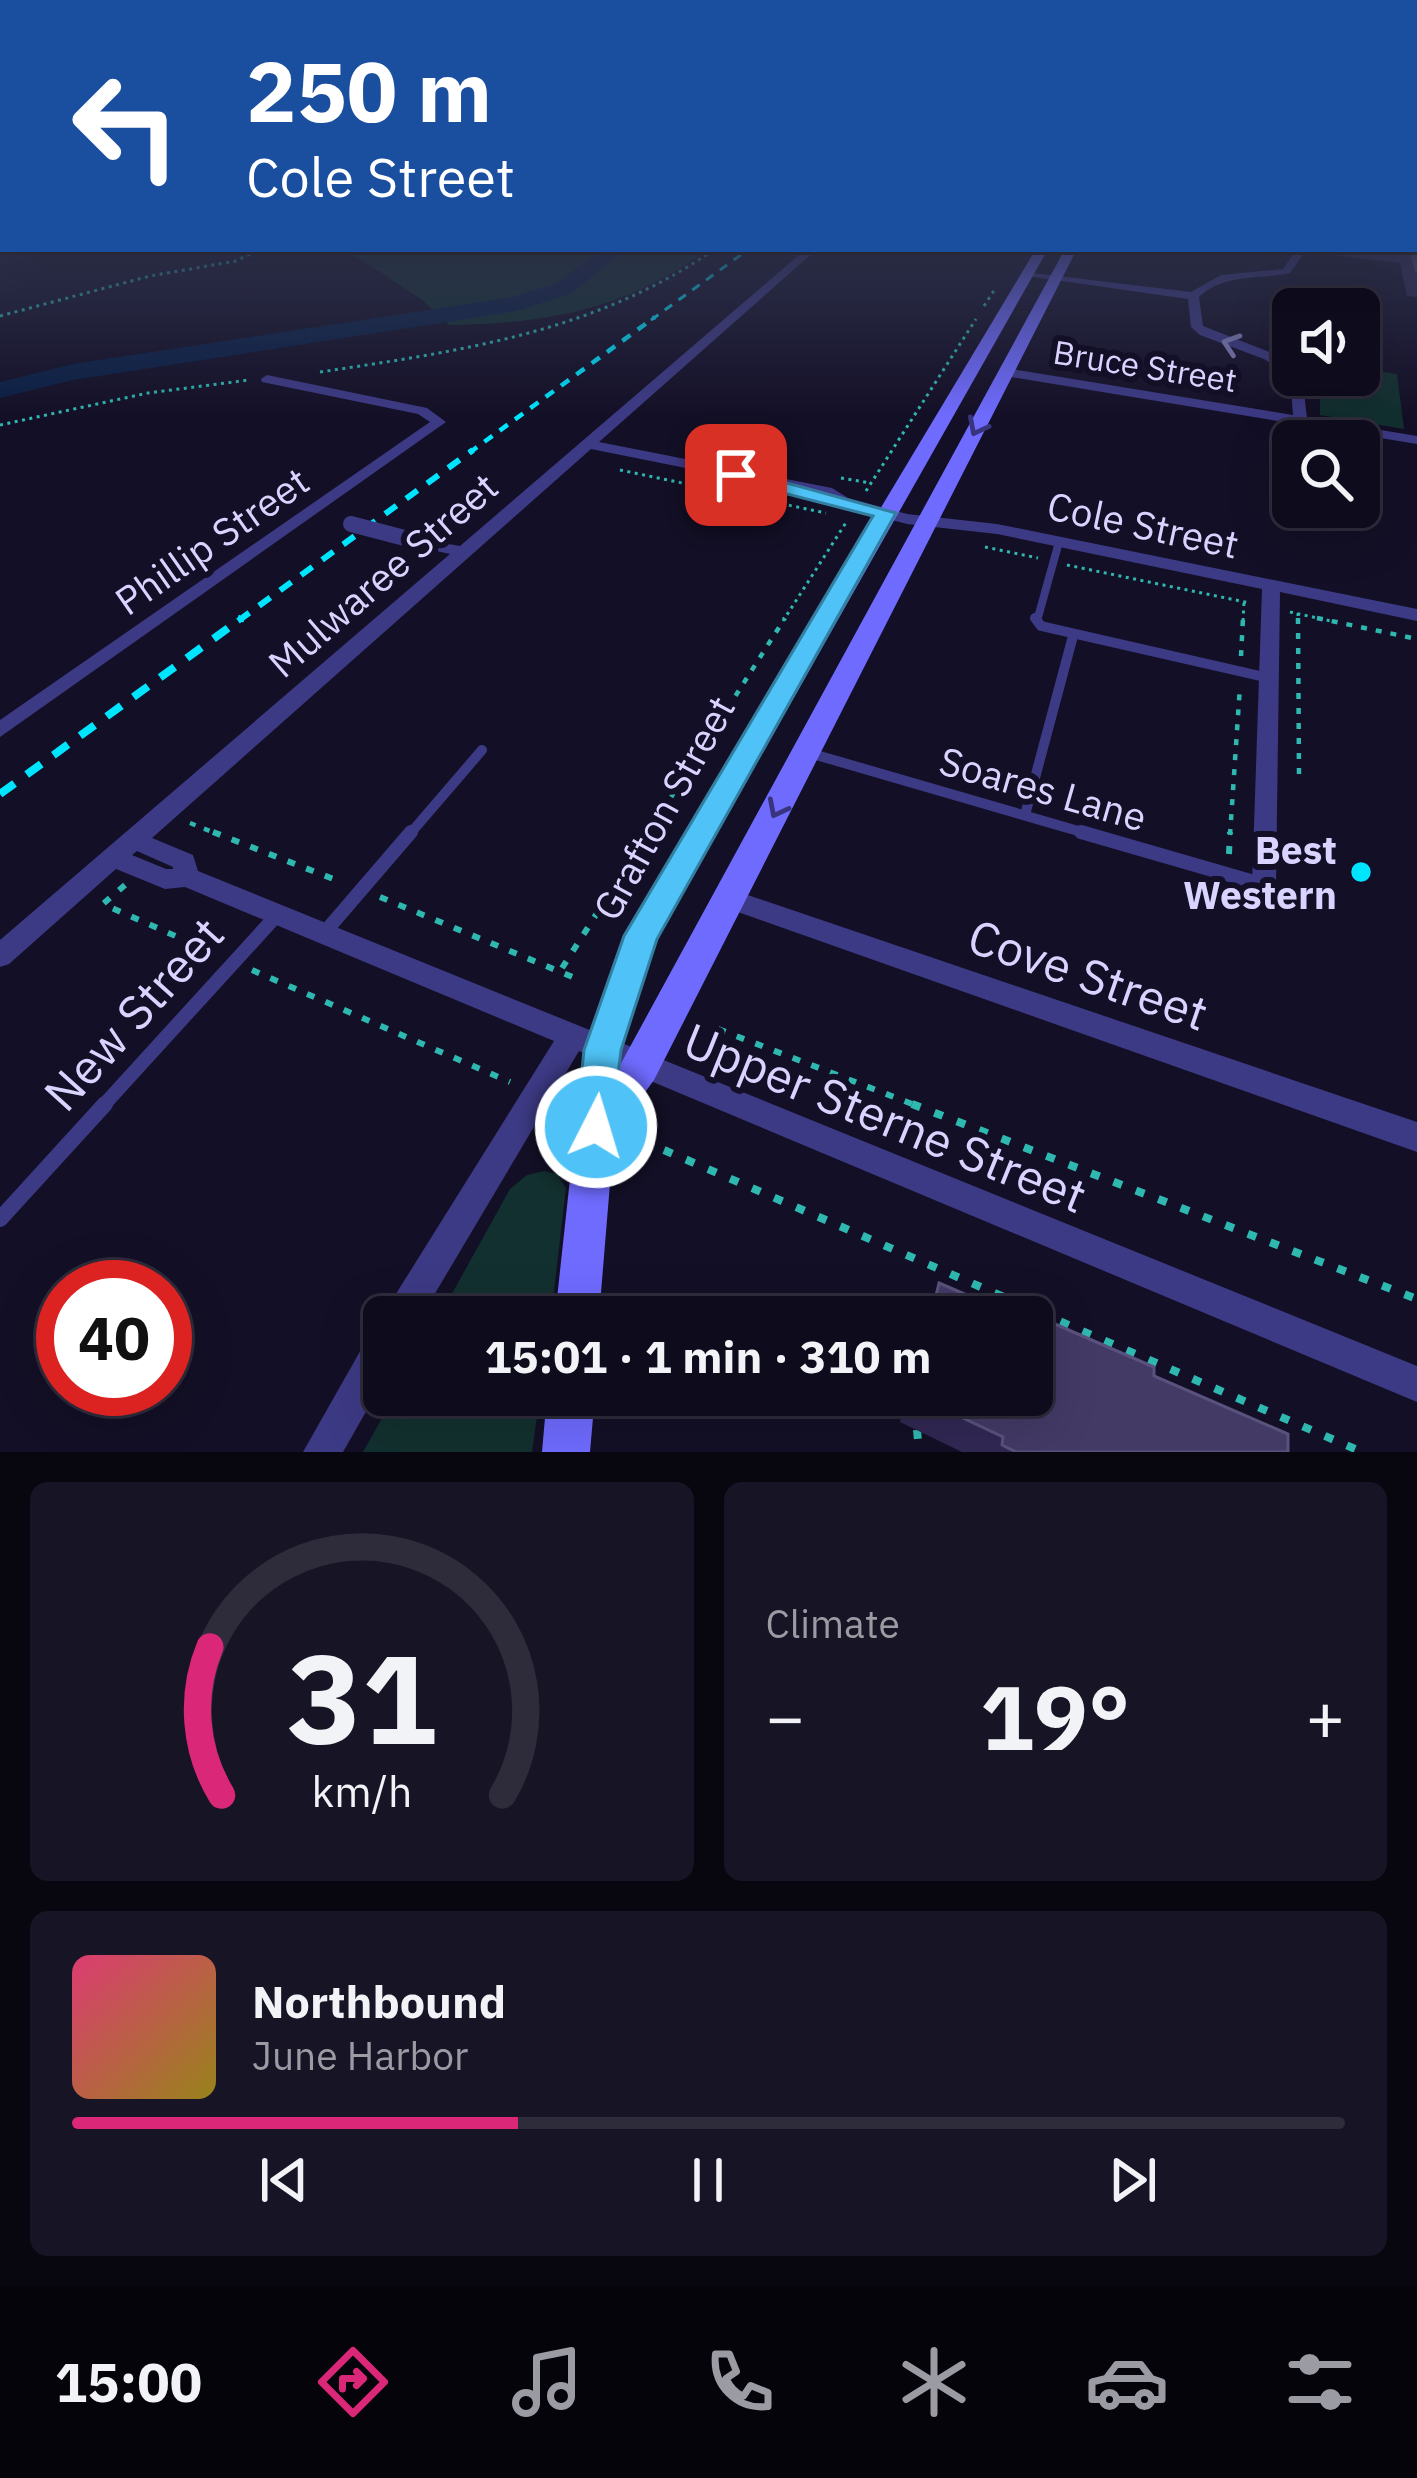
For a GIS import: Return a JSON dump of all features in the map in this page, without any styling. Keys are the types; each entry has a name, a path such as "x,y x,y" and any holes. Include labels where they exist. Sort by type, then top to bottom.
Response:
{"street":[{"name":"Mulwaree Street","path":"0,956 467,553 599,447 776,283"},
{"name":"Grafton Street","path":"414,1296 587,1044 657,903 1020,283"},
{"path":"596,1127 641,1068 1051,283"},
{"path":"1084,283 1193,296"},
{"path":"1205,283 1193,296 1197,327 1272,359"},
{"name":"Bruce Street","path":"1005,372 1294,420"},
{"name":"Phillip Street","path":"0,730 440,422 422,411 267,379"},
{"name":"Bruce Street","path":"1380,434 1417,440"},
{"name":"Cole Street","path":"599,447 1059,542 1271,596 1417,615"},
{"path":"313,514 467,553"},
{"path":"1264,885 1271,596"},
{"name":"Upper Sterne Street","path":"126,850 152,861 165,880 187,877 1417,1384"},
{"name":"Cove Street","path":"730,899 1417,1136"},
{"name":"Grafton Street","path":"579,1296 596,1127 587,1044"},
{"path":"322,1452 363,1382"},
{"path":"566,1452 569,1416"}],"lane":[{"path":"1059,542 1035,622 1073,636 1269,678"},
{"path":"1024,815 1073,636"},
{"path":"323,934 482,750"},
{"name":"Soares Lane","path":"806,752 1264,885"},
{"name":"New Street","path":"0,1219 277,916"}],"path":[{"path":"0,316 125,283"},
{"path":"0,424 148,393 411,358 578,320 669,283"},
{"path":"562,968 976,320"},
{"path":"599,447 590,463 826,513"},
{"path":"968,544 1244,602 1271,596 1298,614 1417,639"},
{"path":"1223,873 1229,854 1244,602"},
{"path":"1298,614 1299,775"},
{"path":"205,809 103,904 510,1082"},
{"path":"190,823 575,977"},
{"path":"718,1029 1417,1299"},
{"path":"664,1150 1362,1452"},
{"path":"917,1430 919,1452"}],"green space":[{"path":"396,283 654,283 585,309 519,321 449,325"},
{"path":"1380,371 1397,374 1404,429 1380,425 1380,420 1320,415 1320,396 1380,396"},
{"path":"557,1174 566,1188 553,1296 451,1296 510,1189 527,1175"},
{"path":"383,1416 537,1416 532,1452 363,1452"}],"building":[{"path":"939,1283 969,1296 936,1296"},
{"path":"1053,1323 1154,1367 1154,1376 1288,1434 1288,1452 1016,1452 1002,1445 1003,1437 958,1416 1053,1416"}],"waterway":[{"path":"0,390 73,372 296,342 512,305 571,283"}],"railway":[{"path":"651,320 702,283"},
{"path":"469,453 655,317"},
{"path":"238,621 473,450"},
{"path":"0,794 242,618"}],"place":[{"name":"Best Western","path":"1361,872"}],"route":[{"path":"596,1127 602,1050 641,936 886,513 736,475"}]}
